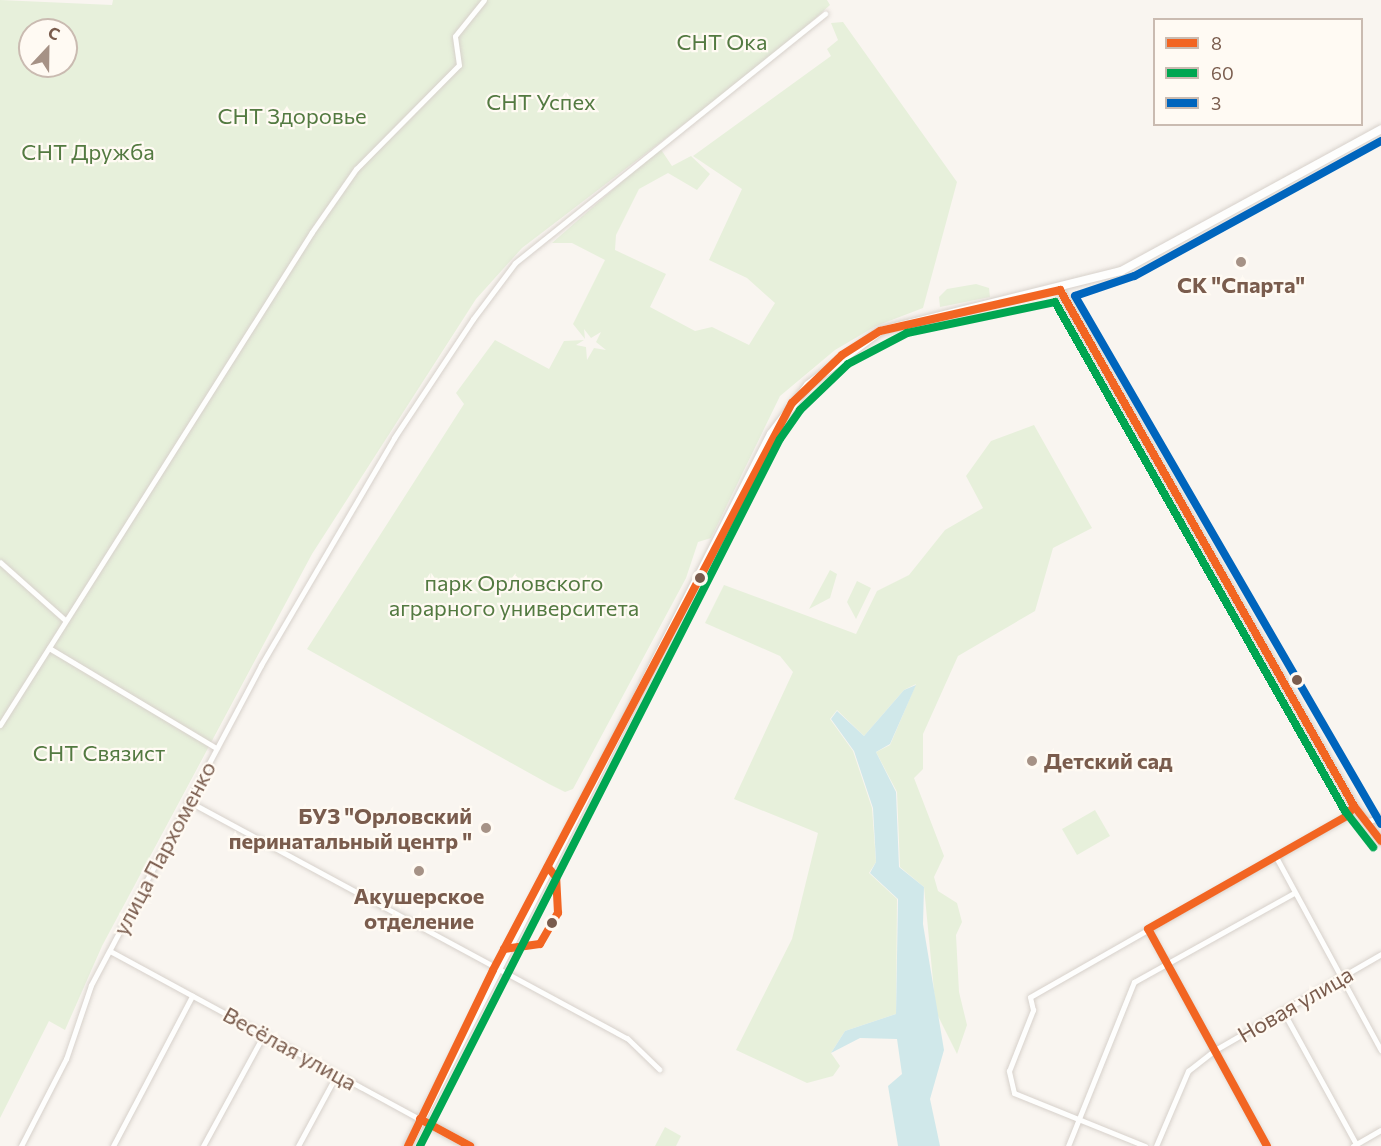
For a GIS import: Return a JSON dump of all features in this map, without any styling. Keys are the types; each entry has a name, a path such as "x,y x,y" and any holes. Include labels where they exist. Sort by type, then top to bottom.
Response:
{"main road":[{"path":"408,1146 493,970 792,402 842,354 880,331 1060,290 1129,267 1381,129"},
{"path":"1060,290 1354,806 1369,821 1381,841"},
{"name":"Весёлая улица","path":"420,1119 470,1146"}],"street":[{"path":"0,725 65,620 356,169 459,65 455,36 484,0"},
{"name":"улица Пархоменко","path":"21,1146 66,1059 91,985 216,748 322,556 394,438 515,263 631,166 781,54 825,14"},
{"path":"0,562 65,620"},
{"path":"49,648 216,748"},
{"path":"188,801 493,970 627,1038 659,1069"},
{"path":"1145,1146 1020,1098 1010,1088 1009,1071 1033,1010 1030,997 1276,857 1354,806"},
{"path":"1369,821 1381,818"},
{"path":"1276,857 1381,1050"},
{"path":"1068,1146 1127,994 1134,982 1294,893"},
{"path":"1149,929 1267,1146"},
{"name":"Весёлая улица","path":"110,951 420,1119"},
{"name":"Новая улица","path":"1155,1146 1188,1071 1215,1050 1284,1013 1381,954"},
{"path":"113,1146 192,996"},
{"path":"1284,1013 1355,1145 1381,1130"},
{"path":"203,1146 264,1034"},
{"path":"298,1146 337,1074"}],"green space":[{"path":"0,0 112,5 113,0 827,0 830,5 773,56 522,248 476,299 312,554 102,946 65,1030 49,1021 0,1118"},
{"name":"парк Орловского аграрного университета","path":"843,22 957,182 923,308 876,326 835,350 780,396 711,538 698,542 686,578 573,789 565,792 549,784 307,649 464,404 456,393 495,340 549,369 564,341 584,340 576,345 586,347 587,360 594,348 606,350 596,342 601,332 591,338 584,329 585,339 573,324 605,260 572,243 552,243 660,148 672,166 691,156 710,174 697,190 668,173 639,189 616,235 615,250 666,274 650,307 695,331 712,327 749,345 775,303 747,278 709,260 742,189 693,156 831,56 827,49 838,40 831,23"},
{"path":"976,284 989,288 990,297 940,307 939,297 947,289"},
{"path":"1034,425 1092,528 1053,548 1035,611 958,656 923,734 923,769 914,778 944,856 934,877 938,891 957,903 962,922 956,935 959,992 967,1025 957,1054 936,1012 924,887 900,867 897,792 876,752 890,745 916,684 904,690 864,736 837,710 830,719 853,751 872,808 876,862 869,873 897,899 896,1014 845,1031 831,1053 840,1066 833,1076 807,1083 736,1050 792,939 818,833 734,799 793,672 780,656 705,623 724,585 856,634 877,591 909,575 945,530 983,508 966,476 991,441"},
{"path":"830,570 837,574 830,598 809,609"},
{"path":"857,581 871,588 856,619 847,602"},
{"path":"1095,810 1110,836 1077,855 1062,829"},
{"path":"665,1127 681,1136 676,1146 655,1146"}],"water":[{"path":"916,685 890,744 876,752 896,792 899,867 924,887 923,924 944,1050 930,1099 940,1146 898,1146 888,1086 902,1074 897,1039 860,1038 831,1053 845,1031 896,1014 898,899 870,873 876,862 873,808 854,751 831,719 837,711 864,736 904,690"}],"transit line":[{"name":"3","path":"1381,141 1134,276 1075,296 1381,824"},
{"name":"8","path":"1060,290 1354,806 1381,841"},
{"name":"8","path":"408,1146 493,970 792,403 842,355 880,331 1060,290"},
{"name":"60","path":"420,1146 780,439 800,410 848,364 907,333 1055,302 1345,811 1373,847"},
{"name":"8","path":"1267,1146 1148,929 1347,816 1354,806"},
{"name":"8","path":"504,949 540,944 558,913 556,877 548,867"},
{"name":"8","path":"420,1119 470,1146"}],"place":[{"name":"СК \"Спарта\"","path":"1241,262"},
{"name":"Детский сад","path":"1032,761"},
{"name":"БУЗ \"Орловский перинатальный центр \"","path":"486,828"},
{"name":"Акушерское отделение","path":"419,871"}],"park label":[{"name":"СНТ Ока","path":"722,42"},
{"name":"СНТ Успех","path":"541,102"},
{"name":"СНТ Здоровье","path":"292,116"},
{"name":"СНТ Дружба","path":"88,152"},
{"name":"СНТ Связист","path":"99,753"}]}
